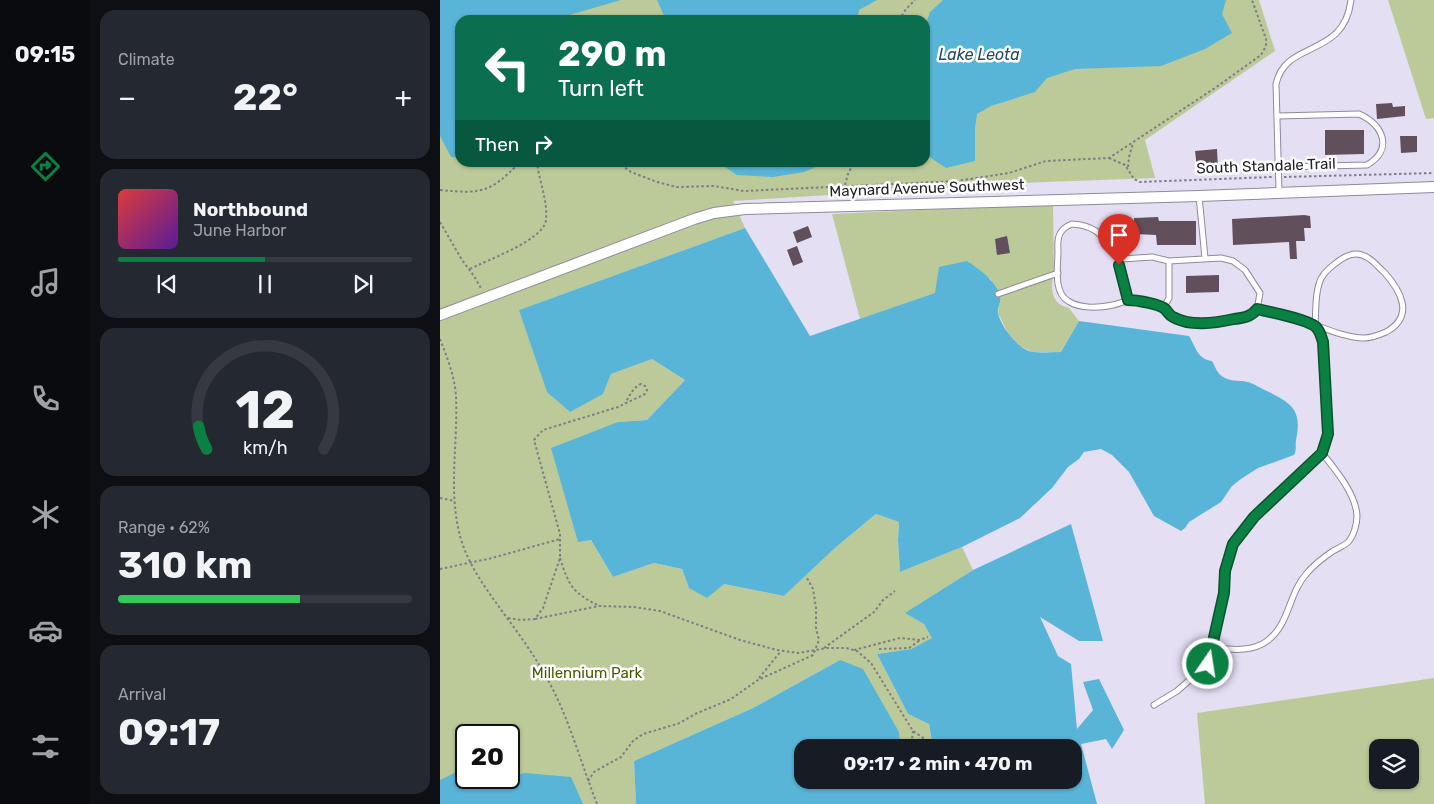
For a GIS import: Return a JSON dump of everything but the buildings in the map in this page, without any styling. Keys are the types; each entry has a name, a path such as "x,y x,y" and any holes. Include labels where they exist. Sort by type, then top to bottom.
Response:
{"street":[{"name":"Maynard Avenue Southwest","path":"440,314 694,219 745,209 1200,196 1434,186"}],"lane":[{"path":"1279,192 1276,84 1278,75 1288,61 1322,44 1338,33 1348,15 1351,0"},
{"path":"1277,116 1359,114 1365,116 1378,128 1383,140 1381,152 1367,165 1278,167"},
{"path":"1200,196 1205,258"},
{"path":"1072,224 1092,227 1098,231 1122,259 1152,257 1169,261 1221,258 1233,261 1245,270 1260,294 1257,309 1252,315 1247,317 1204,324 1173,318 1164,308 1136,300 1128,300 1105,307 1091,307 1073,304 1063,296 1058,284 1057,238 1063,229 1072,224"},
{"path":"1154,705 1177,691 1208,664 1224,593 1225,571 1233,544 1254,517 1322,453 1328,434 1325,376 1323,342 1315,326 1318,284 1324,273 1346,256 1356,254 1367,257 1393,282 1402,298 1403,311 1400,320 1394,328 1380,335 1365,338 1351,336 1315,326 1299,319 1257,309"},
{"path":"1122,259 1119,270 1128,300"},
{"path":"1164,308 1169,298 1169,261"},
{"path":"998,294 1058,273"},
{"path":"1211,648 1246,649 1265,642 1280,630 1298,584 1307,573 1327,555 1349,542 1357,516 1355,506 1337,471 1322,453"}],"path":[{"path":"902,15 915,0"},
{"path":"624,167 631,172 657,182 677,187 714,186 744,191 846,185 924,184 1009,173 1046,161 1109,158 1215,88 1261,55 1266,46 1266,39 1252,0"},
{"path":"1128,169 1128,157 1133,143"},
{"name":"South Standale Trail","path":"1109,158 1121,162 1134,179 1140,182 1434,172"},
{"path":"440,190 463,192 488,188 503,180 515,167"},
{"path":"470,269 525,242 543,228 546,222 546,206 538,167"},
{"path":"846,185 852,167"},
{"path":"440,222 462,260 479,283 485,297"},
{"path":"440,339 448,359 456,395 454,501 460,535 470,562 482,584 542,668 552,687 571,730 597,804"},
{"path":"535,619 543,608 560,558 560,534 534,440 543,430 618,408 645,394 647,390 645,386 641,384 632,390 625,403"},
{"path":"440,498 454,501"},
{"path":"440,569 492,558 560,539"},
{"path":"560,558 570,584 584,598 599,606"},
{"path":"588,781 594,772 621,757 634,741 643,734 680,723 695,714 731,699 758,680 813,655 819,640 816,628 816,608 813,589 806,576"},
{"path":"822,649 874,612 883,600 895,590"},
{"path":"508,618 521,620 535,619 599,606 634,607 660,611 740,640 782,650 798,653 822,649 846,648 854,650 865,656 871,663 913,731 924,739"},
{"path":"879,649 909,648 928,637"},
{"path":"854,650 900,638 920,640"},
{"path":"758,680 782,650"},
{"path":"912,739 913,731"}],"green space":[{"name":"Millennium Park","path":"440,0 1259,0 1275,51 1145,140 1155,178 1019,183 733,201 745,228 519,310 603,394 611,374 652,359 685,380 647,420 618,422 591,540 613,577 654,563 682,569 689,588 724,584 784,596 836,547 876,514 899,522 900,572 962,547 973,570 906,613 924,624 933,638 911,649 877,654 908,714 929,724 932,739 900,739 899,732 840,660 753,708 634,761 636,804 440,804"},
{"path":"1388,0 1434,0 1434,118 1426,119"},
{"path":"1053,204 1053,294 1058,303 1069,308 1079,321 1061,352 1032,352 1020,346 1009,335 998,313 1000,298 990,278 936,293 860,319 832,214"},
{"path":"1434,678 1434,804 1205,804 1197,713"}],"water":[{"path":"440,0 621,0 569,15 455,15 455,157 451,157 440,136"},
{"path":"657,0 877,0 859,10 858,15 664,15"},
{"name":"Lake Leota","path":"943,0 1226,0 1222,14 1232,33 1205,49 1161,66 1075,69 1047,78 1035,92 991,106 977,114 975,161 946,168 930,157 930,12"},
{"path":"725,167 816,167 804,172 773,177 737,175"},
{"path":"745,228 810,336 935,293 939,267 967,261 987,276 996,287 1000,300 998,313 1003,325 1017,343 1028,351 1061,352 1079,321 1189,336 1200,355 1212,361 1220,375 1231,380 1245,381 1253,384 1290,405 1298,422 1295,453 1258,468 1241,479 1232,486 1221,502 1189,522 1181,531 1154,516 1129,472 1112,455 1101,449 1084,452 1079,459 1068,467 1052,488 1020,518 962,547 900,572 899,522 876,514 836,547 784,596 724,584 707,598 689,588 682,569 654,563 613,577 591,540 578,542 551,448 618,422 647,420 685,380 652,359 611,374 603,394 570,412 547,392 519,310"},
{"path":"1071,524 1103,641 1079,641 1040,617 1058,656 1071,664 1077,729 1093,710 1083,682 1099,679 1124,730 1112,749 1106,739 1082,744 1082,739 932,739 929,724 908,714 877,654 911,649 932,638 924,624 905,613 973,570"},
{"path":"840,660 863,669 899,732 900,739 794,739 794,789 1082,789 1082,748 1097,804 636,804 634,761 753,708"},
{"path":"455,773 455,789 520,789 520,774 525,773 571,777 583,804 440,804 440,780"}],"route":[{"path":"1119,265 1128,300 1136,300 1164,308 1173,318 1204,324 1247,317 1252,315 1257,309 1299,319 1315,326 1323,342 1328,434 1325,445 1322,453 1254,517 1233,544 1225,571 1224,593 1208,664"}]}
